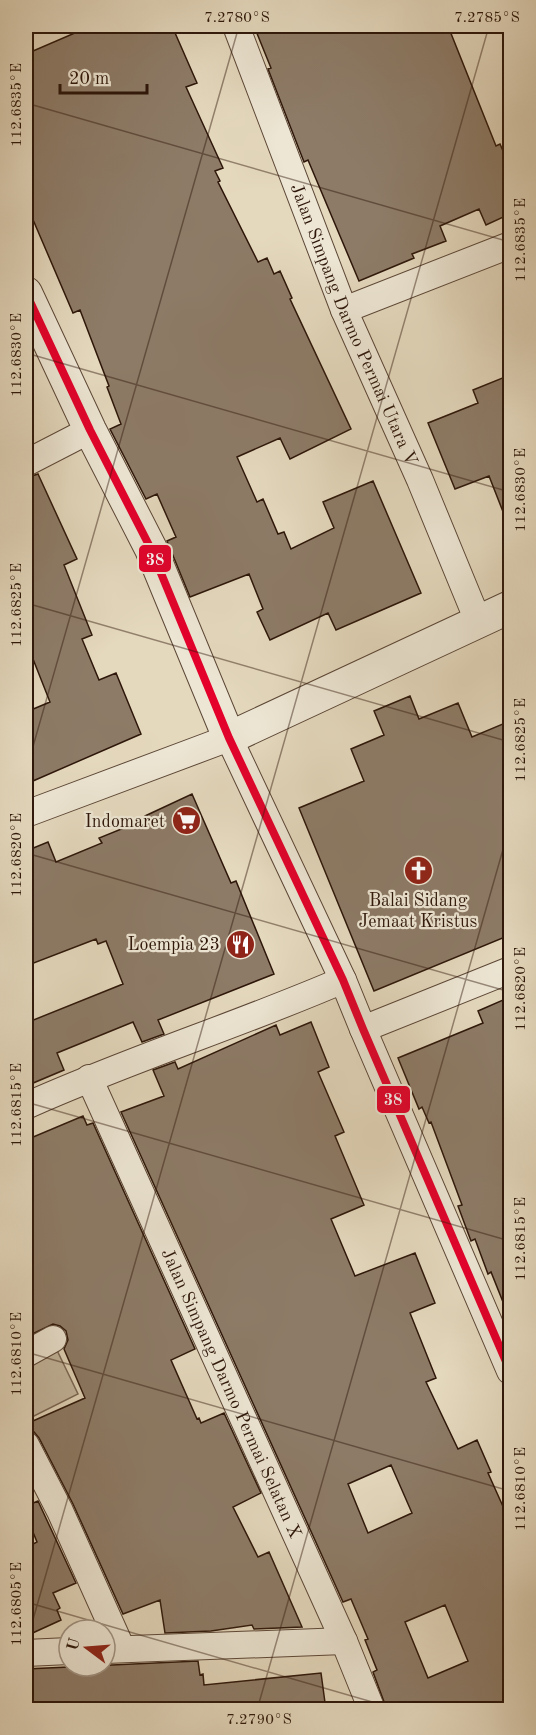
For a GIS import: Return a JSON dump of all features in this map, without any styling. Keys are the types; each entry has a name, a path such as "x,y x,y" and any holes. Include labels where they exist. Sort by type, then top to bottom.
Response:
{"street":[{"name":"Jalan Simpang Darmo Permai Utara V","path":"236,26 344,310 420,480 478,621"},
{"path":"344,310 510,245"},
{"path":"26,293 90,430 151,549 229,738 344,980 510,1371"},
{"path":"26,463 90,430"},
{"path":"26,814 229,738 510,607"},
{"path":"363,1029 510,970"},
{"path":"26,1106 89,1078 284,1005 344,980"},
{"name":"Jalan Simpang Darmo Permai Selatan X","path":"89,1078 344,1641 372,1710"},
{"path":"26,1354 53,1339"},
{"path":"26,1445 60,1510 102,1618"},
{"path":"117,1649 344,1641"},
{"path":"26,1653 57,1652"}],"shaded area":[{"path":"53,1342 78,1394 26,1420 26,1366"}],"building":[{"path":"91,26 172,26 197,83 186,87 223,168 215,171 220,181 218,182 258,262 267,258 274,274 280,271 292,298 290,299 351,429 290,459 280,438 237,457 257,502 263,499 278,534 284,532 291,549 334,528 323,502 373,481 421,593 336,630 328,613 270,640 257,612 263,609 249,574 190,597 167,541 176,537 157,494 146,499 110,429 121,424 80,310 73,313 31,215 26,218 26,54"},
{"path":"254,26 448,26 496,146 500,144 510,167 510,214 486,225 479,209 440,226 446,241 412,254 414,258 359,281 308,160 304,162"},
{"path":"510,375 509,527 489,476 455,489 428,423 478,403 473,390"},
{"path":"38,474 77,559 64,565 92,635 82,639 99,680 116,673 141,734 26,784 26,712 50,702 33,659 26,662 26,478"},
{"name":"Balai Sidang Jemaat Kristus","path":"410,696 419,719 458,703 472,737 510,721 510,935 374,991 299,808 364,781 351,749 384,735 374,711"},
{"path":"192,794 231,883 236,881 274,974 158,1020 164,1034 142,1042 133,1022 57,1053 64,1070 26,1086 26,1023 123,984 106,941 98,944 96,939 26,966 26,851 48,842 56,862 102,843 99,838 146,819 145,816"},
{"path":"510,997 509,1317 491,1272 488,1274 475,1239 471,1241 458,1206 462,1205 431,1122 429,1123 422,1107 419,1109 398,1058 483,1023 478,1011"},
{"path":"311,1022 329,1067 318,1072 344,1132 335,1136 364,1205 331,1219 355,1276 415,1253 435,1303 410,1313 436,1378 426,1382 458,1449 477,1440 491,1472 488,1473 510,1522 510,1710 387,1710 373,1672 377,1670 365,1640 368,1639 351,1599 343,1602 121,1112 164,1096 153,1070 175,1062 178,1069 276,1025 280,1035","holes":["391,1465 412,1513 368,1533 348,1484","445,1605 468,1661 428,1678 405,1622"]},
{"path":"83,1116 87,1125 93,1123 195,1349 171,1360 197,1419 199,1418 201,1423 224,1413 261,1493 233,1507 258,1557 269,1552 302,1627 254,1629 252,1625 211,1631 165,1633 160,1600 123,1614 73,1504 39,1438 34,1432 26,1430 26,1424 85,1398 64,1349 68,1340 66,1331 53,1324 26,1337 26,1140"},
{"path":"38,1501 76,1583 53,1593 60,1608 57,1610 60,1618 57,1618 57,1622 26,1636 26,1548 37,1542 26,1515 26,1506"},
{"path":"198,1661 204,1685 321,1673 326,1710 26,1710 26,1669 57,1668 57,1678 117,1678 117,1665"}],"transit line":[{"name":"38","path":"26,293 90,430 151,549 229,738 343,980 510,1371"}],"place":[{"name":"Indomaret","path":"186,821"},
{"name":"Balai Sidang Jemaat Kristus","path":"418,871"},
{"name":"Loempia 23","path":"241,944"}]}
